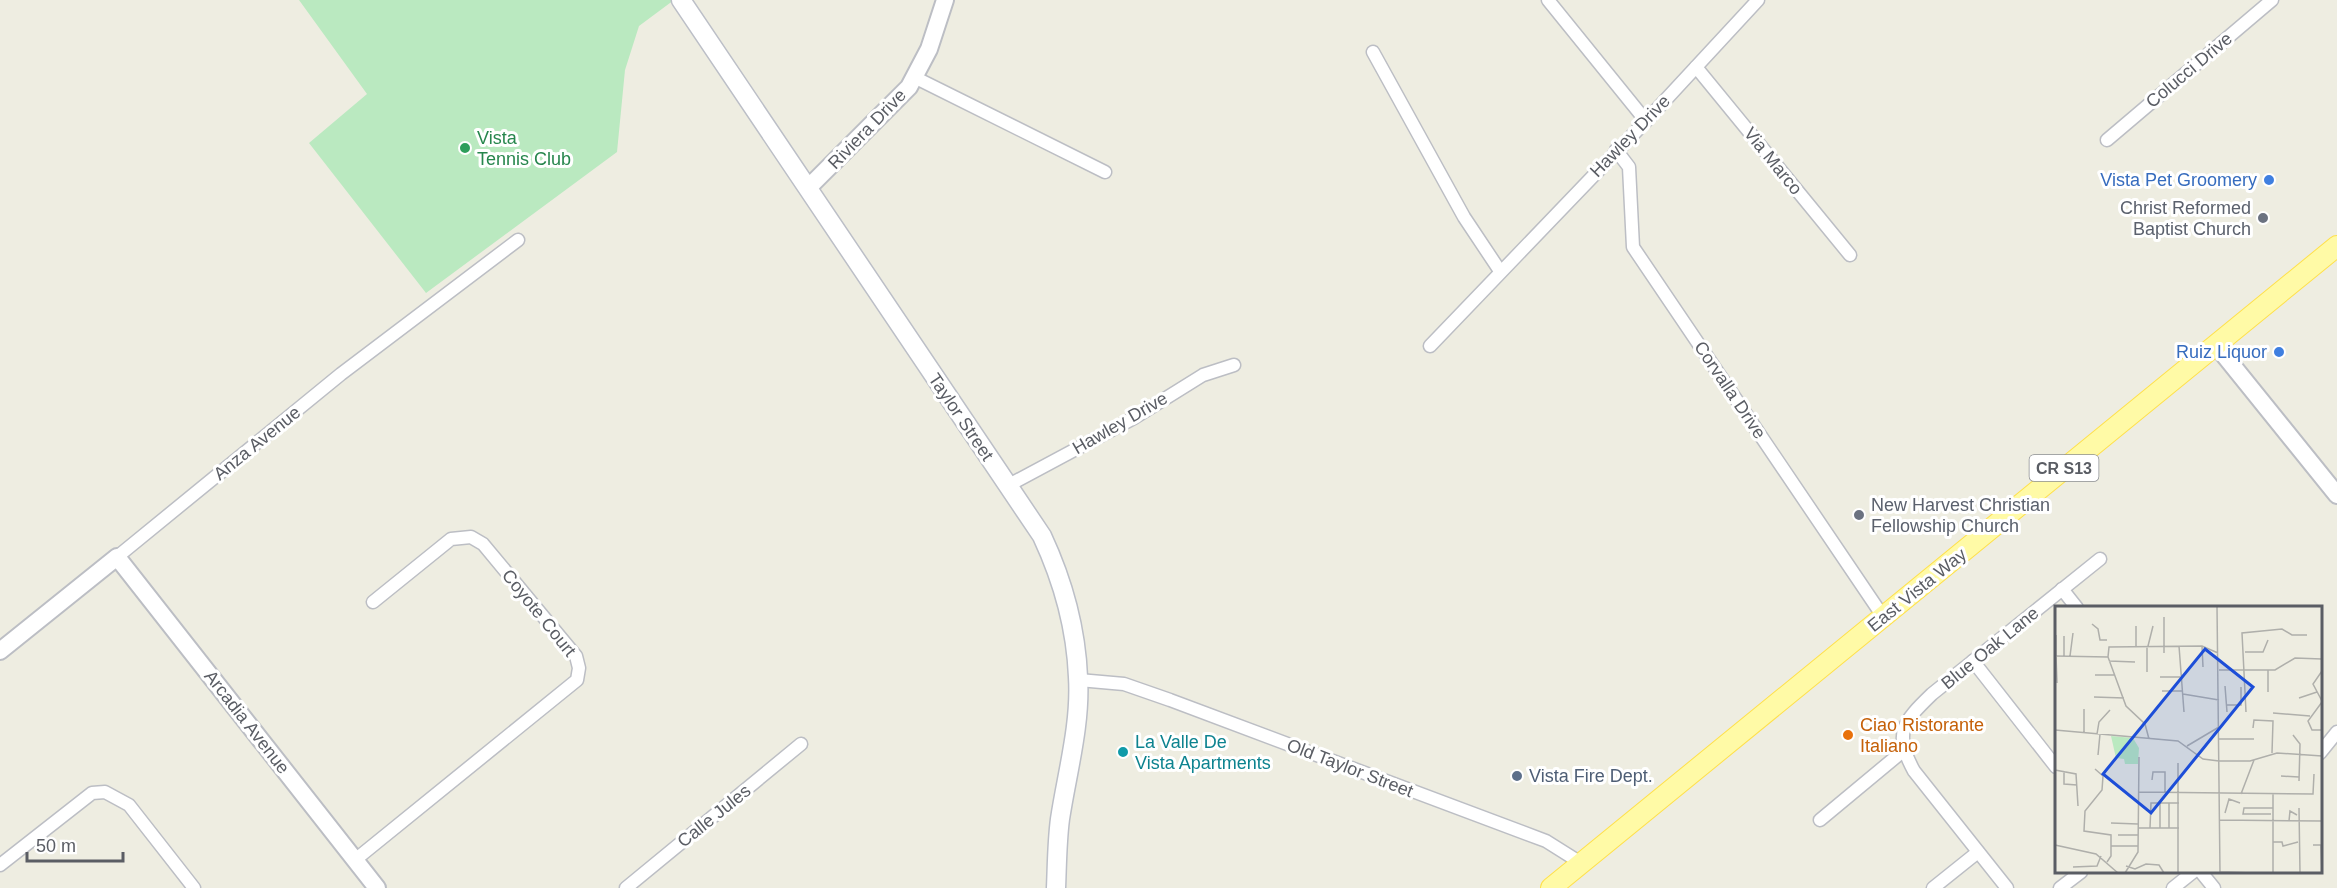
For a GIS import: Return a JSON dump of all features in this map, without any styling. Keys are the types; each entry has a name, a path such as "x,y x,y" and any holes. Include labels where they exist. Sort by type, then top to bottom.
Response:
{"main road":[{"name":"Taylor Street","path":"681,0 1042,536 1064,586 1075,642 1078,680 1072,751 1060,821 1056,888"},
{"name":"East Vista Way","path":"1551,888 2337,246"}],"street":[{"name":"Riviera Drive","path":"809,187 902,95 929,49 945,0"},
{"path":"1548,0 1646,121"},
{"name":"Hawley Drive","path":"1430,345 1646,121 1758,0"},
{"name":"Colucci Drive","path":"2107,140 2272,0"},
{"path":"1373,52 1464,217 1500,271"},
{"name":"Via Marco","path":"1696,68 1850,255"},
{"path":"914,77 1105,172"},
{"name":"Corvalla Drive","path":"1616,150 1629,167 1633,247 1884,618"},
{"name":"Anza Avenue","path":"0,651 341,374 518,240"},
{"path":"2216,345 2337,495"},
{"name":"Hawley Drive","path":"1007,486 1134,418 1203,375 1234,365"},
{"name":"Coyote Court","path":"355,860 577,680 579,668 576,656 483,544 471,537 451,539 373,602"},
{"name":"Arcadia Avenue","path":"117,557 377,888"},
{"name":"Blue Oak Lane","path":"1903,751 1903,736 1910,716 1932,694 2100,559"},
{"path":"2062,589 2075,606"},
{"path":"1973,661 2055,766"},
{"name":"Old Taylor Street","path":"1078,680 1124,684 1170,700 1546,841 1581,862"},
{"path":"2322,751 2337,732"},
{"name":"Calle Jules","path":"626,888 801,744"},
{"path":"1820,820 1903,751 1914,771 2007,888"},
{"path":"0,865 92,793 105,792 129,805 193,888"},
{"path":"1933,888 1978,852"},
{"path":"2060,888 2080,873"},
{"path":"2173,888 2192,873"},
{"path":"2202,873 2214,888"}],"green space":[{"name":"Vista Tennis Club","path":"299,0 674,0 639,26 625,70 617,152 426,293 309,143 367,94"}],"place":[{"name":"Vista Tennis Club","path":"465,148"},
{"name":"Vista Pet Groomery","path":"2269,180"},
{"name":"Christ Reformed Baptist Church","path":"2263,218"},
{"name":"Ruiz Liquor","path":"2279,352"},
{"name":"New Harvest Christian Fellowship Church","path":"1859,515"},
{"name":"Ciao Ristorante Italiano","path":"1848,735"},
{"name":"La Valle De Vista Apartments","path":"1123,752"},
{"name":"Vista Fire Dept.","path":"1517,776"}]}
